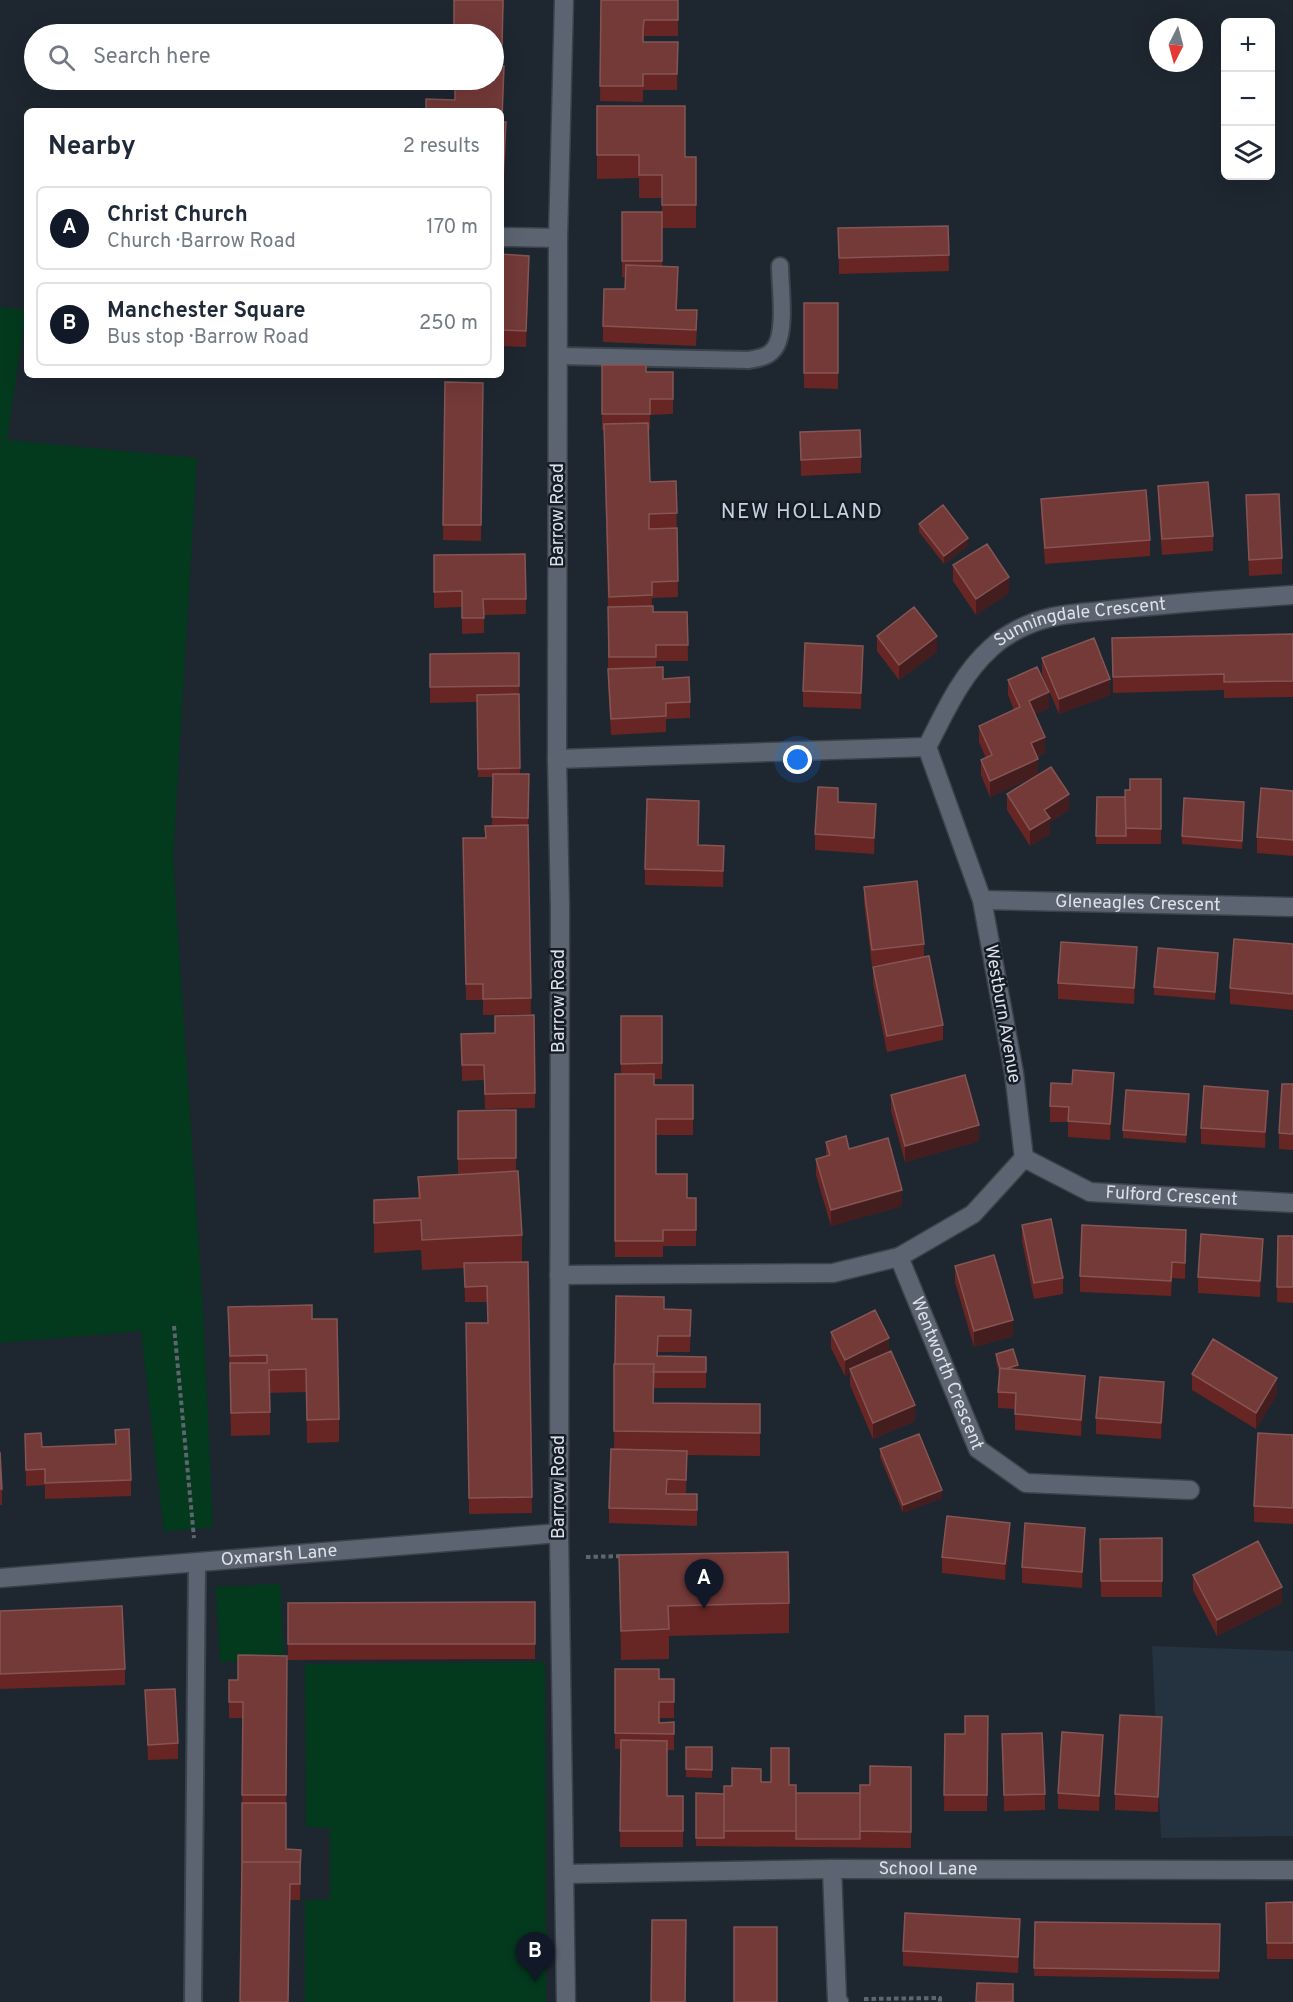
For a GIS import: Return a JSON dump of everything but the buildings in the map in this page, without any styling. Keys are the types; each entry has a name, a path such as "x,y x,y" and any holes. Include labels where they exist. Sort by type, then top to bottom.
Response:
{"street":[{"name":"Barrow Road","path":"564,0 558,238 557,759 560,909 559,1557 566,2002"},
{"path":"504,237 558,238"},
{"name":"Sunningdale Crescent","path":"927,747 959,687 976,663 1008,634 1032,623 1052,617 1144,606 1293,595"},
{"path":"557,759 927,747"},
{"name":"Westburn Avenue","path":"927,747 981,900 1014,1073 1024,1158"},
{"name":"Gleneagles Crescent","path":"981,900 1293,907"},
{"path":"559,1275 833,1273 899,1257 972,1214 1024,1158"},
{"name":"Fulford Crescent","path":"1024,1158 1090,1192 1293,1203"},
{"name":"Wentworth Crescent","path":"899,1257 978,1449 1026,1483 1190,1490"},
{"name":"Oxmarsh Lane","path":"0,1578 559,1533"},
{"path":"832,1869 838,2001"},
{"name":"School Lane","path":"564,1874 832,1869 1293,1870"}],"lane":[{"path":"559,356 749,360 763,357 774,350 779,340 781,329 780,266"},
{"path":"192,2002 197,1562"}],"path":[{"path":"174,1326 197,1562"},
{"path":"559,1557 628,1556"},
{"path":"838,2001 940,1998 940,2002"}],"shaded area":[{"path":"1152,1646 1293,1651 1293,1836 1161,1838"}],"green space":[{"path":"0,307 24,310 24,324 7,440 197,458 173,859 203,1310 213,1527 164,1532 141,1331 0,1343"},
{"path":"280,1584 284,1659 220,1662 216,1587"},
{"path":"545,1662 546,2002 305,2002 305,1900 330,1900 330,1828 306,1827 305,1664"}],"place":[{"name":"Christ Church","path":"704,1609"},
{"name":"Manchester Square","path":"535,1982"}],"district":[{"name":"NEW HOLLAND","path":"802,512"}]}
